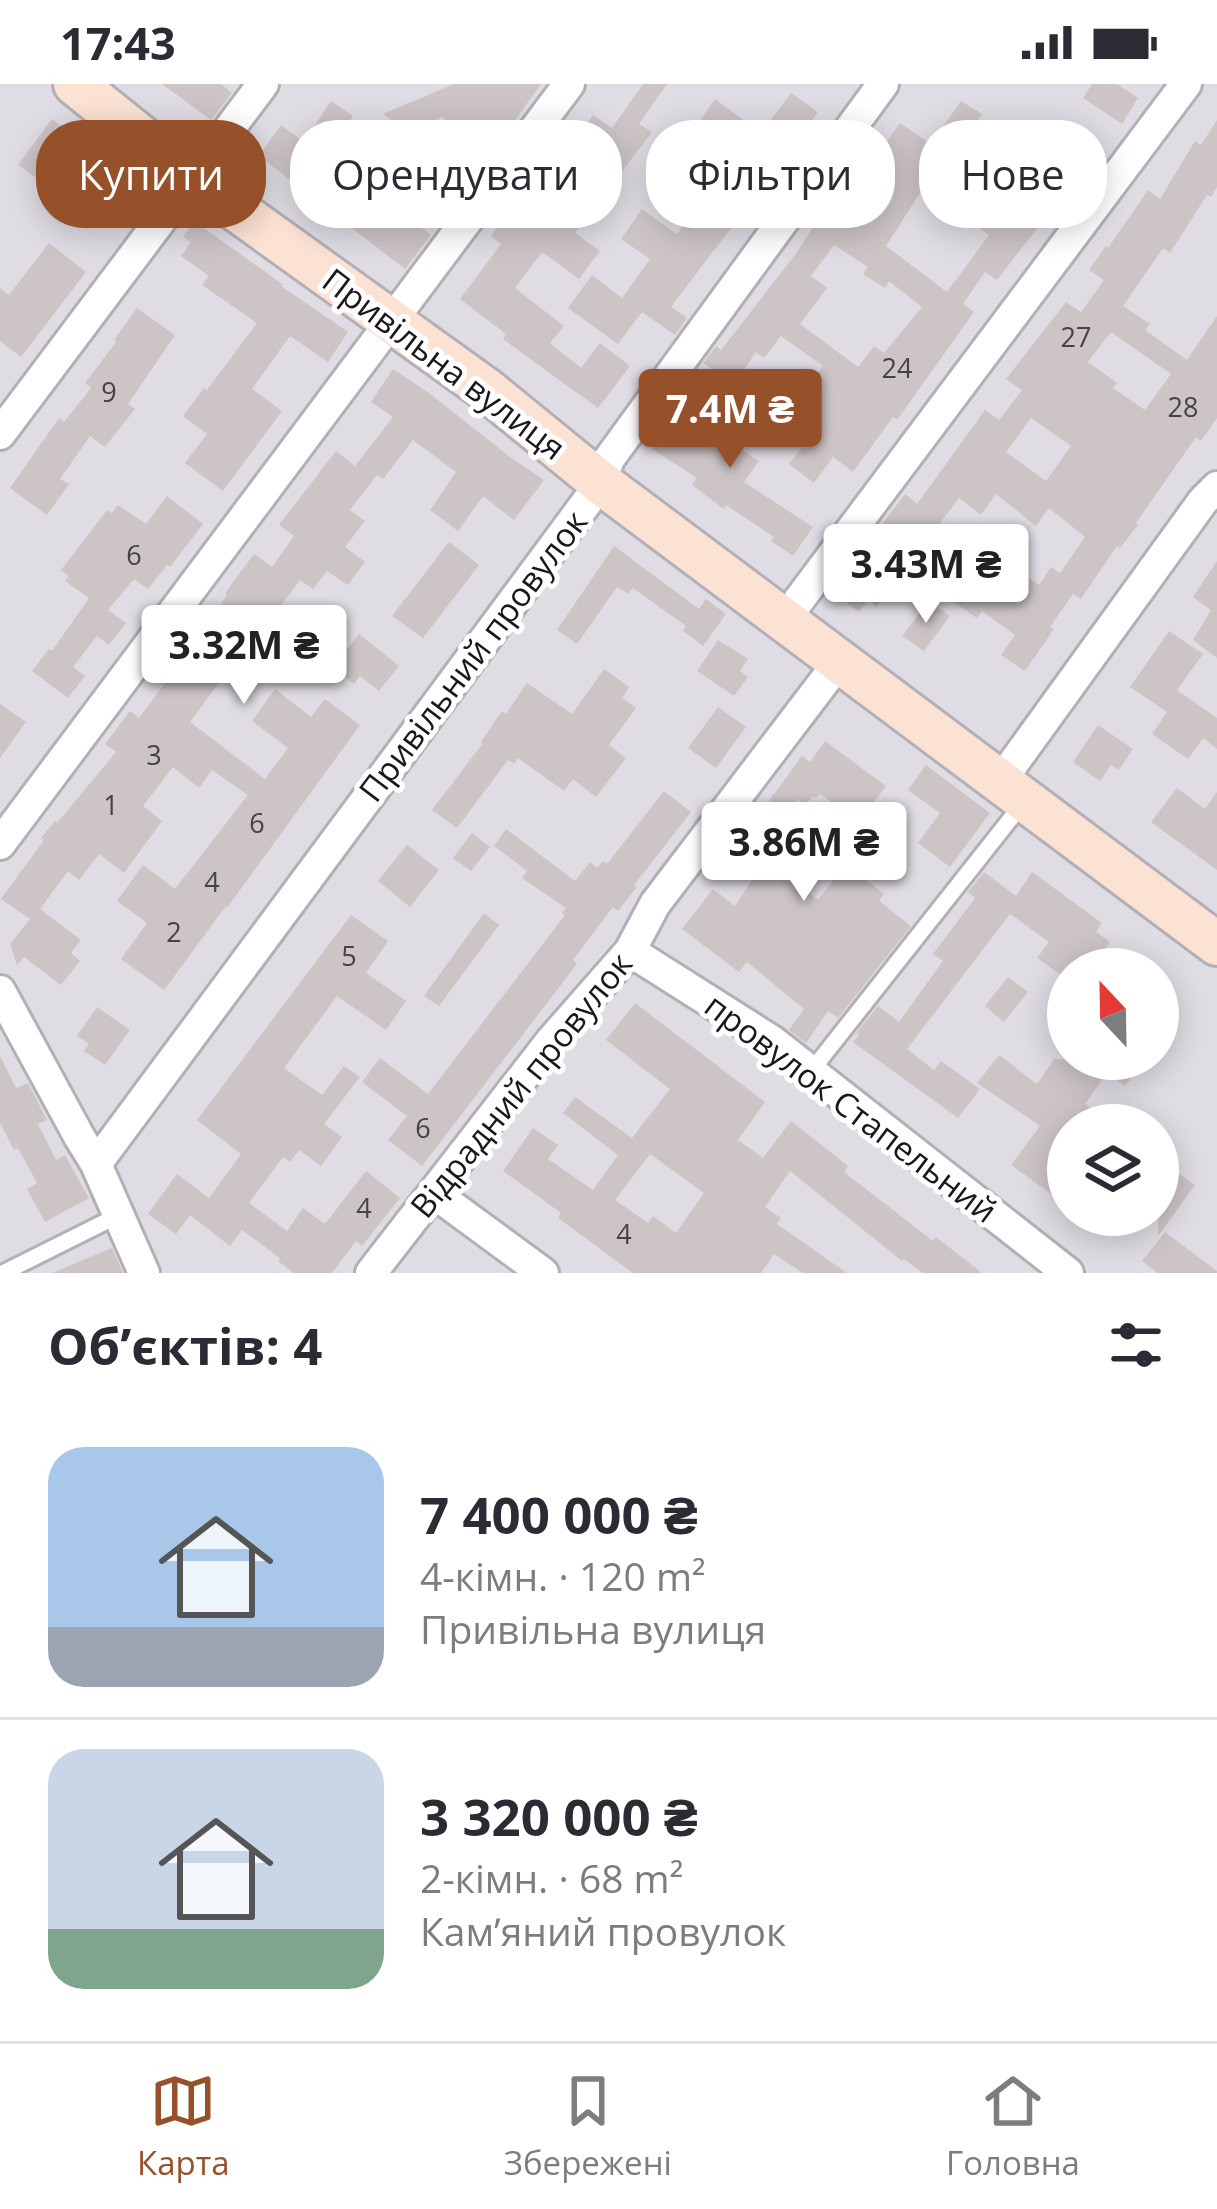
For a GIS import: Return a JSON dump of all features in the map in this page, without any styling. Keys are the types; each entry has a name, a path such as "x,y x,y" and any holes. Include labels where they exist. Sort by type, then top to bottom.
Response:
{"street":[{"name":"Привільна вулиця","path":"75,84 120,120"},
{"path":"236,120 263,84"},
{"path":"0,844 569,84"},
{"name":"Привільний провулок","path":"96,1164 602,483 609,459 883,84"},
{"path":"784,620 1186,84"},
{"path":"0,434 154,228"},
{"name":"Привільна вулиця","path":"260,228 487,390 602,483 1217,944"},
{"path":"1012,792 1203,501 1217,487"},
{"name":"Відрадний провулок","path":"371,1273 551,1041 630,951 655,904 838,662"},
{"name":"провулок Стапельний","path":"630,951 812,1070 1068,1273"},
{"path":"0,991 96,1164 144,1273"},
{"path":"434,1193 543,1273"}],"lane":[{"path":"812,1070 1012,792"},
{"path":"3,1273 119,1215"}],"building":[{"path":"162,84 221,84 232,93 211,120"},
{"path":"454,84 541,84 515,120 391,120 383,114"},
{"path":"643,84 667,84 639,124 646,128 646,140 622,171 622,120 618,120"},
{"path":"1092,84 1117,84 1138,98 1122,124 1083,98"},
{"path":"791,93 818,112 812,120 771,120"},
{"path":"715,99 743,120 700,120"},
{"path":"331,101 353,116 350,120 318,120"},
{"path":"961,101 982,114 978,120 948,120"},
{"path":"1217,120 1217,187 1170,253 1163,248 1123,306 1150,324 1145,330 1187,360 1217,316 1217,418 1201,441 1196,437 1138,525 1117,546 1081,599 1073,594 1025,671 1001,655 1015,635 982,611 977,618 955,603 979,570 963,555 978,534 1009,555 1005,562 1039,585 1051,567 1060,573 1085,537 1049,508 1036,526 996,494 981,515 959,498 931,535 909,525 883,560 902,574 877,607 868,600 859,612 831,591 905,494 917,504 985,410 999,420 1022,390 1006,379 1066,302 1081,312 1104,280 1089,270 1106,246 1148,190 1160,199 1195,141 1201,145","holes":["1111,332 1171,374 1145,410 1113,388 1117,383 1088,362","1031,418 1071,446 1046,481 1006,452"]},
{"path":"900,123 919,136 919,194 886,246 947,292 989,235 979,228 1038,228 997,280 985,272 963,304 974,312 897,420 893,417 853,472 833,457 814,483 789,464 810,437 784,417 823,366 781,336 764,358 756,352 734,384 703,363 716,346 721,350 813,228 895,228 895,130","holes":["834,245 868,267 863,274 885,288 889,281 922,307 884,353 874,346 858,367 800,324 827,288 811,276"]},
{"path":"281,125 290,132 290,180 266,161 266,146"},
{"path":"36,141 36,178 18,165"},
{"path":"642,209 646,228 669,228 677,234 681,228 731,228 671,307 687,318 675,335 642,312 618,344 568,308 592,275 622,298 650,259 621,239"},
{"path":"189,228 204,228 348,332 328,362 290,336 252,389 282,411 223,491 185,463 207,434 183,416 257,323 202,285 209,276 181,256 191,242 183,237"},
{"path":"352,228 422,228 431,235 405,269"},
{"path":"497,228 579,228 575,233 600,251 579,279 542,252 515,288 564,326 550,343 581,368 600,343 630,366 598,408 503,339 506,334 460,299 501,244 491,236"},
{"path":"49,243 86,272 21,357 0,341 0,288 9,295"},
{"path":"137,308 175,335 128,404 135,409 105,447 90,436 60,479 69,484 47,515 10,488 59,418 64,422 91,388 85,383"},
{"path":"393,369 544,480 514,520 483,496 458,531 430,510 456,472 413,440 383,479 377,475 350,510 365,521 345,547 365,562 348,585 327,571 313,589 300,580 267,624 297,645 275,674 247,653 190,722 265,779 288,748 252,721 275,689 311,717 325,699 360,725 227,908 164,990 121,959 147,923 117,901 143,865 175,889 248,795 212,770 199,788 173,767 143,806 162,821 124,873 99,854 79,880 68,871 40,909 81,940 71,953 80,961 61,985 24,957 17,965 10,944 30,919 1,899 44,840 41,838 116,752 105,744 130,711 139,718 254,554 272,567 294,536 279,525 336,451 355,466 393,417 371,402"},
{"path":"736,399 764,419 742,450 759,461 744,482 813,527 793,556 771,541 774,537 692,485 697,478 652,449 676,412 712,435"},
{"path":"167,496 203,524 148,589 134,579 108,610 126,623 109,645 97,636 73,667 85,676 68,698 32,671 89,598 65,581 69,576 61,570 107,510 112,513 118,505 146,524"},
{"path":"449,542 479,565 423,638 392,616"},
{"path":"614,546 699,609 706,599 726,614 703,646 683,631 686,626 633,588 628,594 617,587 577,644 557,630"},
{"path":"1217,561 1217,658 1193,640 1211,610 1193,597"},
{"path":"929,601 950,616 924,651 902,636"},
{"path":"1169,631 1203,654 1177,690 1217,718 1217,749 1203,738 1188,759 1152,734 1167,712 1130,687"},
{"path":"359,634 399,666 379,691 360,676 354,684 333,667"},
{"path":"718,640 748,659 740,671 748,677 734,696 697,671"},
{"path":"604,669 629,687 622,698 636,708 609,745 626,758 596,797 573,779 564,791 518,758 514,764 508,760 457,828 432,810 527,683 572,714"},
{"path":"0,704 26,722 0,758"},
{"path":"718,707 746,727 716,768 688,748"},
{"path":"1098,725 1133,749 1119,770 1111,765 1100,781 1073,762"},
{"path":"825,741 886,786 859,822 820,794 805,805 798,799 767,843 785,855 778,865 790,874 788,878 818,900 846,864 884,894 879,901 911,926 838,1018 828,1011 806,1043 789,1030 804,1009 747,962 739,972 682,929 713,889 735,906 757,872 730,854 802,756 810,762"},
{"path":"926,765 990,813 950,867 918,843 940,813 908,790"},
{"path":"1177,788 1205,809 1217,792 1217,870 1151,822"},
{"path":"664,791 691,812 618,911 613,907 573,960 577,964 422,1166 388,1140 407,1116 362,1082 380,1058 428,1094 565,915 566,908 522,878 527,871 494,846 506,829 575,881 590,862 597,868 603,861 607,864"},
{"path":"472,833 490,847 471,871 453,858"},
{"path":"407,845 439,870 410,907 378,881"},
{"path":"984,872 1016,896 1032,872 1102,923 1096,932 1110,942 1106,948 1047,948 1047,965 1037,958 1049,942 1010,914 907,1049 934,1070 941,1061 980,1089 958,1118 853,1042 878,1006 899,1022 943,961 933,954 975,898 968,892"},
{"path":"484,913 499,925 439,1006 424,996"},
{"path":"351,915 388,941 366,973 406,1001 386,1030 337,996 284,1068 322,1095 344,1066 360,1077 324,1124 342,1137 321,1166 299,1150 290,1162 283,1157 249,1203 287,1231 303,1208 325,1224 366,1171 400,1198 362,1246 356,1241 332,1273 294,1273 242,1230 230,1246 190,1215 176,1234 148,1214 177,1174 209,1198 241,1154 197,1120"},
{"path":"1008,977 1028,992 1004,1022 985,1006"},
{"path":"635,1003 765,1102 738,1140 763,1158 791,1121 848,1166 844,1172 982,1273 923,1273 790,1171 765,1207 781,1218 777,1224 847,1273 803,1273 774,1254 761,1273 633,1273 503,1171 533,1128 558,1145 548,1159 593,1190 618,1155 563,1113 575,1097 632,1138 670,1089 606,1040","holes":["650,1154 704,1193 676,1233 653,1216 648,1223 615,1200"]},
{"path":"97,1007 130,1030 105,1065 84,1051 89,1044 77,1036"},
{"path":"999,1055 1037,1084 1047,1069 1047,1080 1102,1080 1085,1104 1047,1104 1047,1191 1011,1165 1040,1126 977,1083"},
{"path":"0,1056 16,1088 28,1083 47,1120 38,1124 56,1160 65,1155 89,1198 45,1222 27,1189 37,1183 0,1123"},
{"path":"1179,1174 1195,1185 1179,1207"},
{"path":"1162,1236 1170,1236 1217,1273 1158,1273 1142,1261"},
{"path":"112,1248 123,1273 52,1273"}]}
